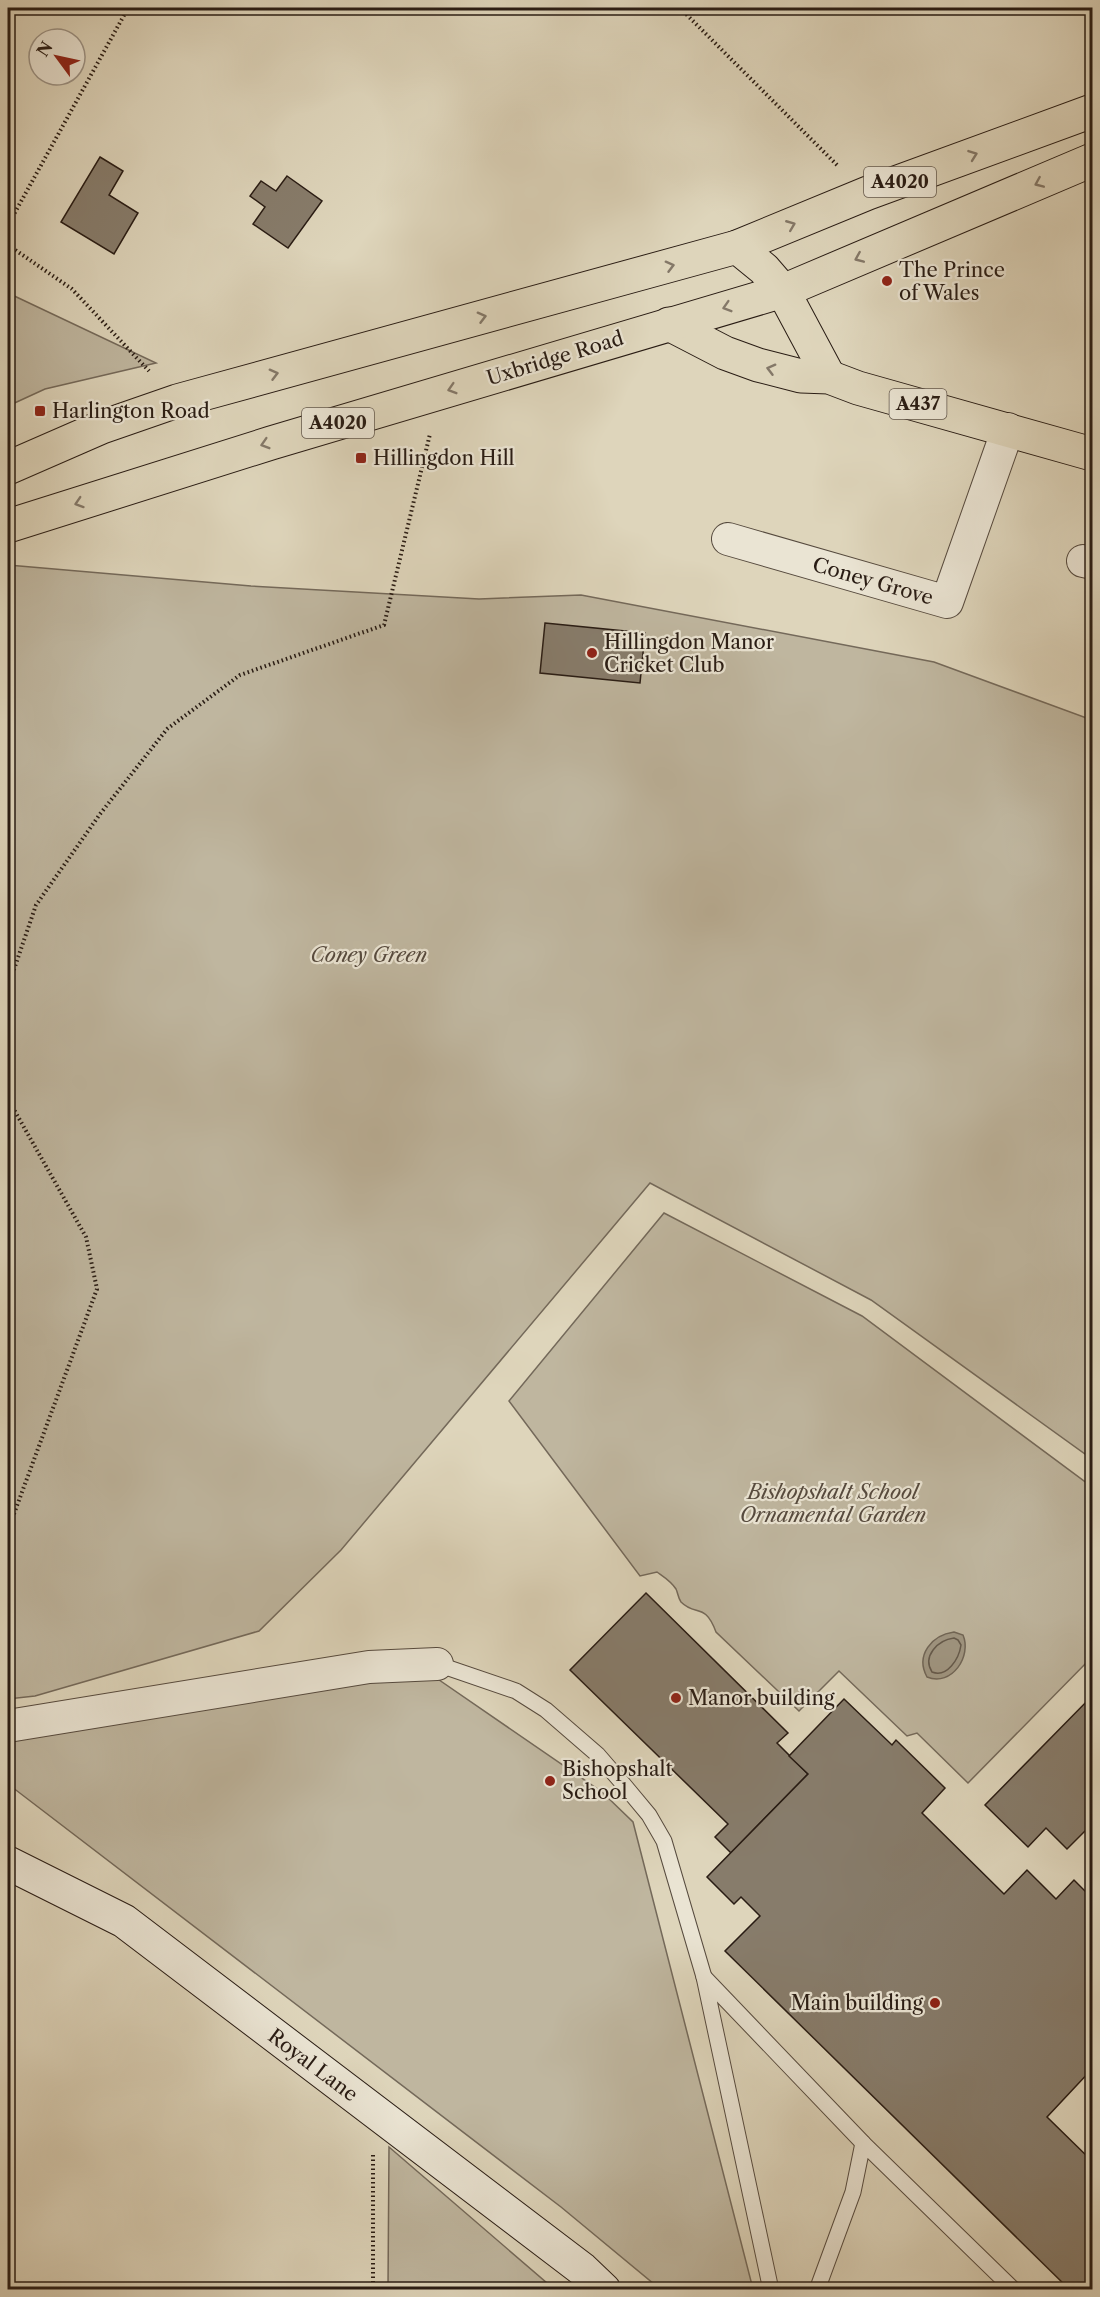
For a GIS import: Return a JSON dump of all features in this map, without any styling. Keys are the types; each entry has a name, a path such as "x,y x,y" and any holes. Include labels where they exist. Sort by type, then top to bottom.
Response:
{"main road":[{"name":"A4020","path":"8,468 102,427 177,400 737,247 868,193 1092,111"},
{"name":"Uxbridge Road","path":"8,526 207,462 783,291 1092,160"},
{"path":"737,247 764,269 783,291 829,377"},
{"name":"A437","path":"669,324 725,353 758,365 801,376 829,377 858,388 1092,454"}],"street":[{"name":"Coney Grove","path":"728,539 947,602 1008,429"},
{"path":"8,1726 369,1667 437,1664"},
{"name":"Royal Lane","path":"8,1863 124,1921 582,2269 604,2289"}],"lane":[{"path":"437,1664 516,1690 546,1710 597,1755 649,1815 664,1841 704,1977 771,2289"},
{"path":"704,1977 864,2143 1014,2289"},
{"path":"817,2289 853,2192 864,2143"}],"path":[{"path":"8,225 128,8"},
{"path":"680,8 846,174"},
{"path":"8,245 72,289 177,400"},
{"path":"8,987 36,905 100,814 166,729 240,675 384,625 439,393"},
{"path":"8,1100 86,1237 97,1289 8,1530"},
{"path":"373,2110 373,2289"}],"green space":[{"path":"8,293 156,363 45,389 8,406"},
{"name":"Coney Green","path":"8,565 251,586 479,599 581,595 934,662 1092,720 1092,1459 871,1300 650,1183 341,1550 259,1631 35,1696 8,1699"},
{"name":"Bishopshalt School Ornamental Garden","path":"664,1213 862,1316 1092,1487 1092,1657 968,1783 917,1733 907,1736 839,1671 799,1711 716,1632 704,1613 691,1609 681,1602 676,1589 667,1579 657,1572 640,1576 509,1401"},
{"path":"429,1673 602,1792 633,1822 753,2289 660,2289 561,2207 8,1784 8,1739"},
{"path":"389,2147 554,2289 388,2289"}],"water":[{"path":"954,1632 963,1635 965,1643 965,1652 958,1668 944,1678 927,1677 923,1661 928,1647 939,1637"}],"building":[{"path":"100,157 123,171 109,195 138,213 114,254 61,222"},
{"path":"287,176 322,201 288,248 253,224 265,207 250,196 261,181 276,191"},
{"name":"Hillingdon Manor Cricket Club","path":"545,623 645,633 640,683 540,673"},
{"name":"Manor building","path":"646,1593 788,1733 777,1743 808,1774 731,1853 715,1837 728,1824 570,1670"},
{"path":"1092,1696 1092,1824 1067,1849 1046,1828 1028,1847 985,1805"},
{"name":"Main building","path":"844,1699 892,1745 896,1740 945,1788 922,1813 1004,1894 1027,1870 1056,1899 1074,1880 1092,1898 1092,2069 1047,2117 1092,2161 1092,2290 1070,2290 725,1951 760,1916 741,1897 734,1904 707,1877 808,1774 789,1756"}],"place":[{"name":"The Prince of Wales","path":"887,281"},
{"name":"Harlington Road","path":"40,411"},
{"name":"Hillingdon Hill","path":"361,458"},
{"name":"Hillingdon Manor Cricket Club","path":"592,653"},
{"name":"Manor building","path":"676,1698"},
{"name":"Bishopshalt School","path":"550,1781"},
{"name":"Main building","path":"935,2003"}]}
